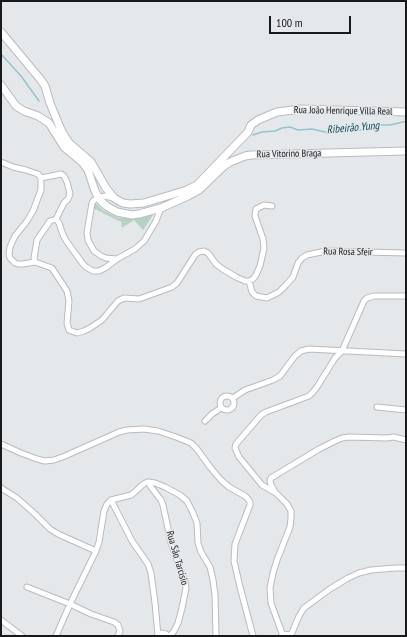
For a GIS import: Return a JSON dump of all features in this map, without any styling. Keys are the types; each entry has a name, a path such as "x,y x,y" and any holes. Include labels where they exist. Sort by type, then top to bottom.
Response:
{"main road":[{"path":"1,32 41,80 62,132 69,143 91,162 106,188 114,198"},
{"path":"1,85 16,106 49,123 64,147 82,162 88,170 95,192 99,197"},
{"name":"Rua João Henrique Villa Real","path":"114,198 130,204 139,204 187,190 197,185 248,132 251,125 258,120 278,112 300,109 406,112"},
{"name":"Rua Vitorino Braga","path":"99,197 104,204 112,210 132,215 139,214 161,208 199,190 224,166 245,156 406,151"}],"street":[{"path":"1,162 38,174 41,178 41,190 33,211 15,236 9,250 10,258 15,263 23,264 35,262 52,268 67,292 70,301 67,323 69,330 77,333 90,328 102,320 118,301 124,298 139,298 155,294 172,286 177,282 195,255 199,252 208,253 221,268 241,280 249,281 253,279 260,266 264,248 263,239 255,216 256,209 264,205 272,206"},
{"path":"35,262 34,258 37,240 50,221 56,219 64,202 70,194 67,182 61,174 41,178"},
{"path":"114,198 104,196 99,197 92,203 88,240 94,251 101,256 117,259"},
{"path":"56,219 67,242 83,264 93,272 100,271 105,268 135,249 144,241 156,221 161,208"},
{"name":"Rua Rosa Sfeir","path":"249,281 252,292 256,296 267,298 279,292 286,285 293,277 298,263 307,255 326,251 406,254"},
{"path":"276,493 262,485 238,457 235,448 236,444 261,415 309,396 317,387 335,358 342,350 366,298 374,296 406,296"},
{"path":"221,408 221,398 226,396 233,398 245,390 274,380 280,376 296,356 309,348 406,354"},
{"path":"221,408 224,410 231,409 234,406 233,398"},
{"path":"377,407 406,410"},
{"path":"205,421 214,412 221,408"},
{"path":"1,444 45,461 54,460 65,456 119,432 128,430 144,429 158,431 191,444 197,449 210,468 221,480 229,487 245,496 250,502 250,506 235,544 234,561 253,636"},
{"path":"406,440 394,437 342,438 319,449 271,478 271,485 291,511 290,527 273,573 270,588 271,603 282,635 293,635 298,616 304,608 348,578 371,570 406,568"},
{"path":"56,636 96,551 104,511 107,504 111,500 131,495 148,482 160,485 180,495 187,501 193,512 196,522 198,543 201,552 210,567 213,580 216,636"},
{"name":"Rua São Tarcísio","path":"148,482 163,505 171,543 186,588 178,623 169,636"},
{"path":"1,488 17,498 50,529 96,551"},
{"path":"111,500 132,540 148,564 151,573 155,603 157,636 162,633 169,636"},
{"path":"27,587 114,622 118,625 120,631 118,636"},
{"path":"1,620 22,636"}],"green space":[{"path":"95,203 103,210 119,218 153,215 143,230 134,220 122,228 121,221 93,208"}],"waterway":[{"name":"Ribeirão Yung","path":"1,54 21,76 39,101"},
{"name":"Ribeirão Yung","path":"253,135 290,127 298,130 312,129 330,132 334,130 346,129 363,130 377,125 390,125 406,122"}]}
